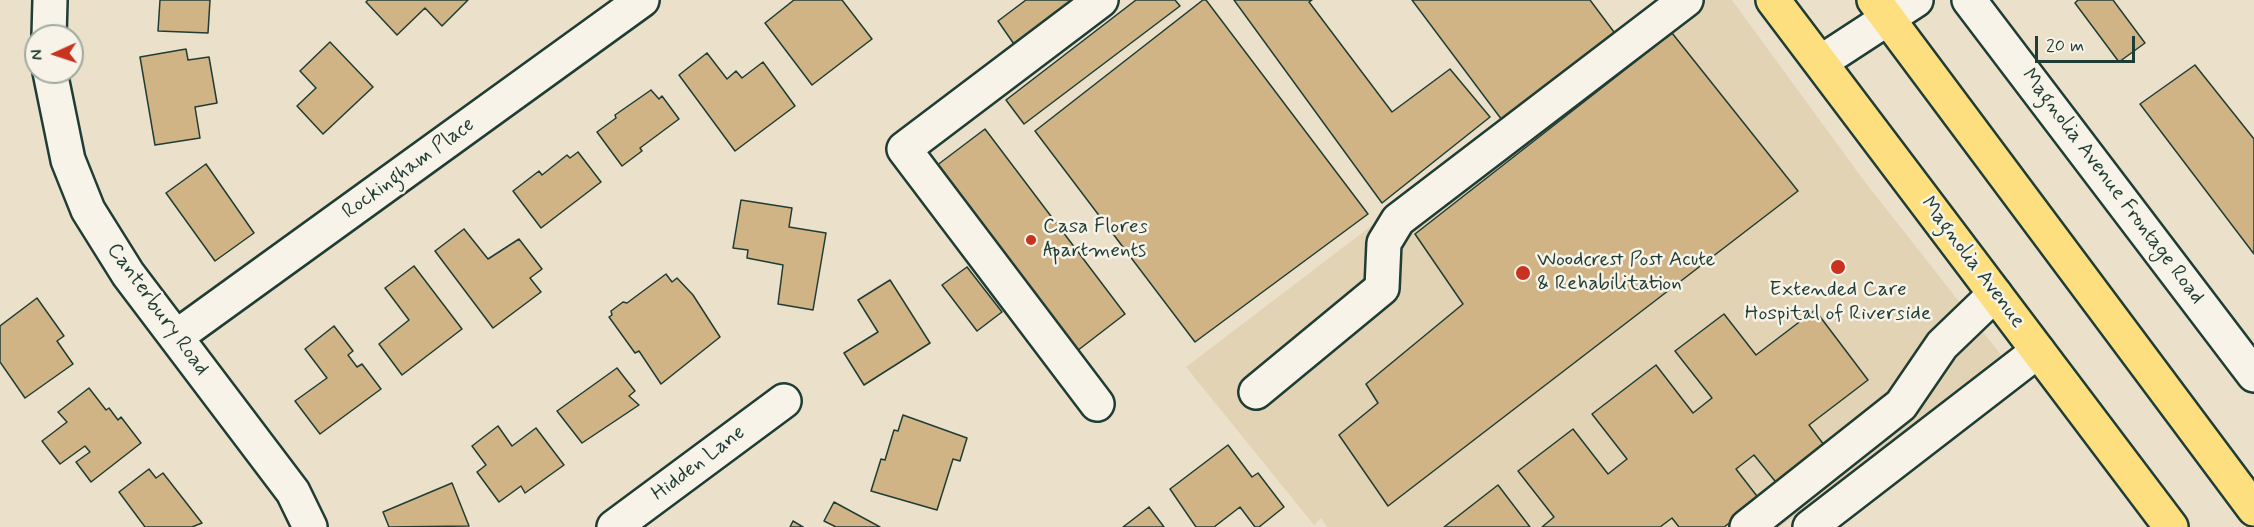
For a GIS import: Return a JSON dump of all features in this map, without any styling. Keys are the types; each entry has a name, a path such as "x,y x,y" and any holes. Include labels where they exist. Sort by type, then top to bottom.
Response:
{"main road":[{"name":"Magnolia Avenue","path":"1773,0 2171,527"},
{"path":"1880,10 2254,509"}],"street":[{"path":"49,24 50,0"},
{"name":"Rockingham Place","path":"176,337 642,0"},
{"path":"1097,404 904,149 1101,0"},
{"path":"1256,392 1382,288 1384,243 1398,220 1686,0"},
{"path":"1821,62 1880,10 1916,0"},
{"name":"Magnolia Avenue Frontage Road","path":"1969,0 2253,372"},
{"name":"Canterbury Road","path":"52,84 68,160 88,210 128,274 293,492 310,527"},
{"path":"1747,527 1901,405 1942,345 1995,294"},
{"path":"1810,527 2038,351"},
{"name":"Hidden Lane","path":"614,527 784,400"}],"shaded area":[{"name":"Woodcrest Post Acute & Rehabilitation","path":"1668,0 1732,0 1862,178 2001,355 1780,527 1327,527 1321,518 1314,525 1186,367"}],"building":[{"path":"160,0 210,0 208,33 158,31"},
{"path":"368,0 468,0 442,26 425,8 397,35 366,2"},
{"path":"794,0 842,0 872,39 812,85 765,23"},
{"path":"1026,0 1078,0 1016,47 998,21"},
{"path":"1136,0 1175,0 1180,6 1024,124 1006,100"},
{"path":"1203,0 1206,0 1368,214 1195,342 1035,131"},
{"path":"1234,0 1312,0 1309,2 1392,112 1450,69 1490,117 1382,203"},
{"path":"1412,0 1590,0 1617,36 1502,120"},
{"path":"2078,0 2113,0 2145,43 2119,62 2075,3"},
{"path":"1672,33 1798,191 1388,506 1339,435 1378,403 1366,384 1463,304 1415,234"},
{"path":"330,42 373,87 323,134 297,106 316,88 300,71"},
{"path":"186,49 188,60 209,57 217,103 195,107 200,138 155,145 140,57"},
{"path":"707,53 727,79 736,71 742,78 763,62 795,106 735,151 679,75"},
{"path":"2195,65 2254,139 2254,254 2140,104"},
{"path":"651,90 659,99 662,96 679,119 640,148 642,151 622,166 597,132 616,118 615,115"},
{"name":"Casa Flores Apartments","path":"985,129 1125,314 1077,351 936,166"},
{"path":"578,152 601,182 541,228 513,191 539,171 542,175 567,155 570,158"},
{"path":"206,164 254,233 215,261 166,193"},
{"path":"741,200 792,208 789,227 826,233 813,310 778,304 783,265 747,258 748,250 733,248"},
{"path":"464,229 488,259 519,239 542,269 530,278 541,292 493,328 435,251"},
{"path":"414,266 462,329 402,375 379,344 409,320 385,288"},
{"name":"Casa Flores Apartments","path":"967,267 1002,312 977,331 942,285"},
{"path":"666,274 672,282 677,278 693,295 720,337 661,384 639,351 635,353 609,317 612,315 611,311 623,302 627,303"},
{"path":"890,280 930,343 864,385 844,353 878,332 858,300"},
{"path":"37,298 64,336 57,341 73,364 25,398 0,362 0,326"},
{"path":"1815,310 1868,380 1809,425 1827,449 1779,486 1754,455 1736,469 1760,500 1724,527 1679,527 1672,518 1660,527 1542,527 1554,517 1518,471 1573,429 1608,474 1627,459 1592,414 1656,365 1693,413 1712,398 1675,351 1724,314 1756,355"},
{"path":"334,326 353,351 348,355 357,367 362,364 381,389 320,434 295,401 327,378 305,349"},
{"path":"617,368 635,391 629,396 639,405 582,443 557,411"},
{"path":"89,388 106,410 109,408 118,420 121,417 141,443 91,482 76,462 90,452 85,446 60,464 42,441 67,422 58,412"},
{"path":"903,415 967,438 960,461 953,459 937,510 871,491 881,459 885,460 894,430 898,431"},
{"path":"498,426 512,446 536,428 564,465 525,493 521,486 499,502 477,472 486,465 472,446"},
{"path":"1228,445 1252,477 1258,473 1284,507 1259,527 1255,527 1240,507 1214,527 1196,527 1170,489"},
{"path":"149,469 156,478 163,473 202,523 192,527 145,527 119,492"},
{"path":"452,483 469,526 389,527 383,512"},
{"path":"1498,485 1530,527 1444,527"},
{"path":"834,502 880,527 836,527 824,521"},
{"path":"1149,507 1164,527 1123,527"},
{"path":"793,521 803,527 790,527"}],"place":[{"name":"Casa Flores Apartments","path":"1031,240"},
{"name":"Extended Care Hospital of Riverside","path":"1838,267"},
{"name":"Woodcrest Post Acute & Rehabilitation","path":"1523,273"}]}
